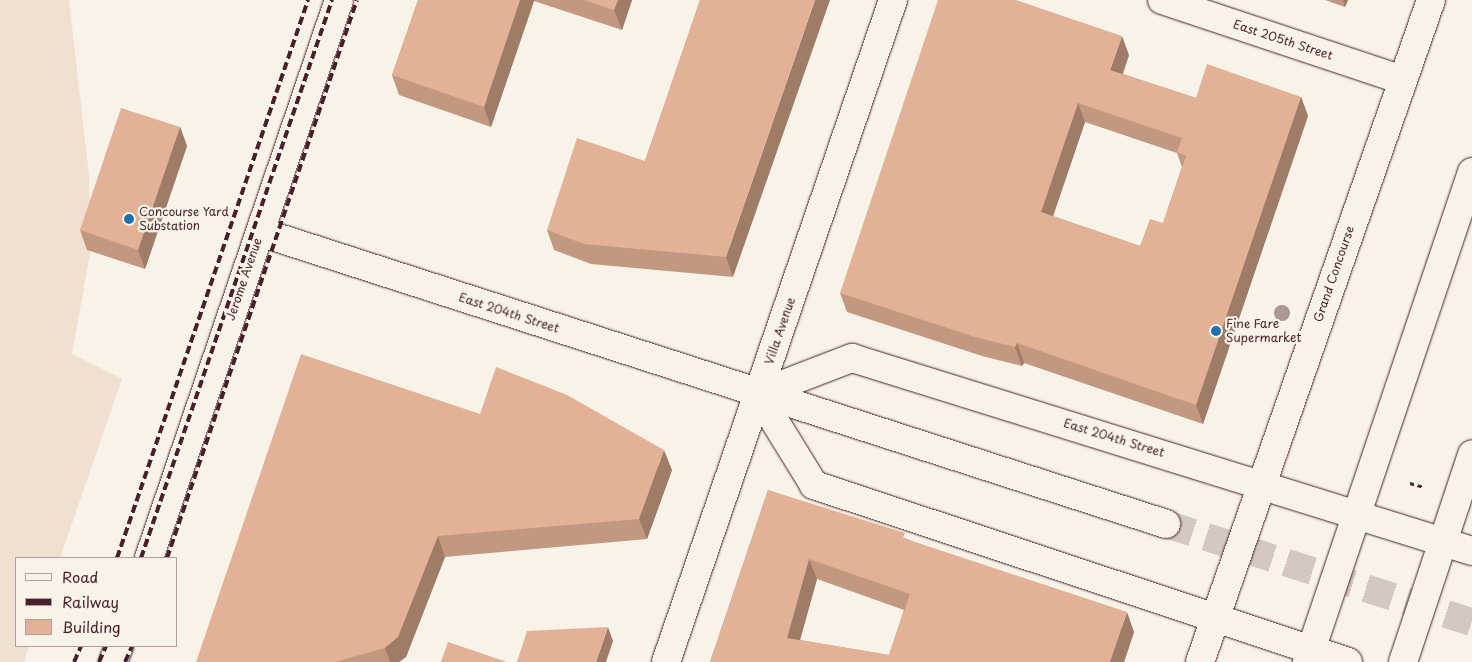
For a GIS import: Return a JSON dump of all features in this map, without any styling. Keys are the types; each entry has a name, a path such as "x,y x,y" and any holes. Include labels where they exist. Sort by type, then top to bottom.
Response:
{"street":[{"name":"Jerome Avenue","path":"149,557 339,0"},
{"name":"Villa Avenue","path":"666,662 892,0"},
{"name":"East 205th Street","path":"1162,0 1403,80"},
{"name":"Grand Concourse","path":"1200,662 1260,483 1431,0"},
{"path":"1309,656 1472,172"},
{"name":"East 204th Street","path":"260,232 1166,524"},
{"name":"East 204th Street","path":"758,394 852,358 1260,483 1472,551"},
{"path":"758,394 814,485 1214,617 1309,656 1348,662"},
{"path":"1403,662 1472,454"},
{"path":"113,662 119,647"}],"path":[{"path":"1410,483 1430,489"}],"shaded area":[{"path":"0,0 69,0 89,176 91,248 72,354 122,379 60,557 15,557 15,647 29,647 24,662 0,662"}],"building":[{"path":"418,0 520,0 484,107 392,75"},
{"path":"584,0 618,0 614,10"},
{"path":"700,0 815,0 726,257 584,244 547,230 577,138 645,161"},
{"path":"938,0 1016,0 1122,36 1110,70 1196,98 1207,64 1301,97 1196,405 1017,343 1015,347 975,337 840,293","holes":["1078,103 1182,138 1177,152 1186,156 1163,223 1150,219 1140,246 1041,212"]},
{"name":"Concourse Yard Substation","path":"121,108 180,127 138,250 80,230"},
{"path":"301,354 480,414 496,367 567,395 664,450 639,519 438,536 398,637 385,648 335,662 196,662"},
{"path":"768,490 905,533 903,538 1127,612 1110,662 710,662","holes":["809,559 910,594 889,655 787,638"]},
{"path":"608,627 596,662 517,662 527,631"},
{"path":"448,642 507,662 441,662"}],"tunnel":[{"path":"1166,524 1472,622"}],"railway":[{"path":"117,557 308,0"},
{"path":"141,557 332,0"},
{"path":"167,557 357,0"},
{"path":"74,662 81,647"},
{"path":"99,662 106,647"},
{"path":"125,662 132,647"}],"place":[{"name":"Concourse Yard Substation","path":"129,219"},
{"name":"Fine Fare Supermarket","path":"1216,331"}]}
